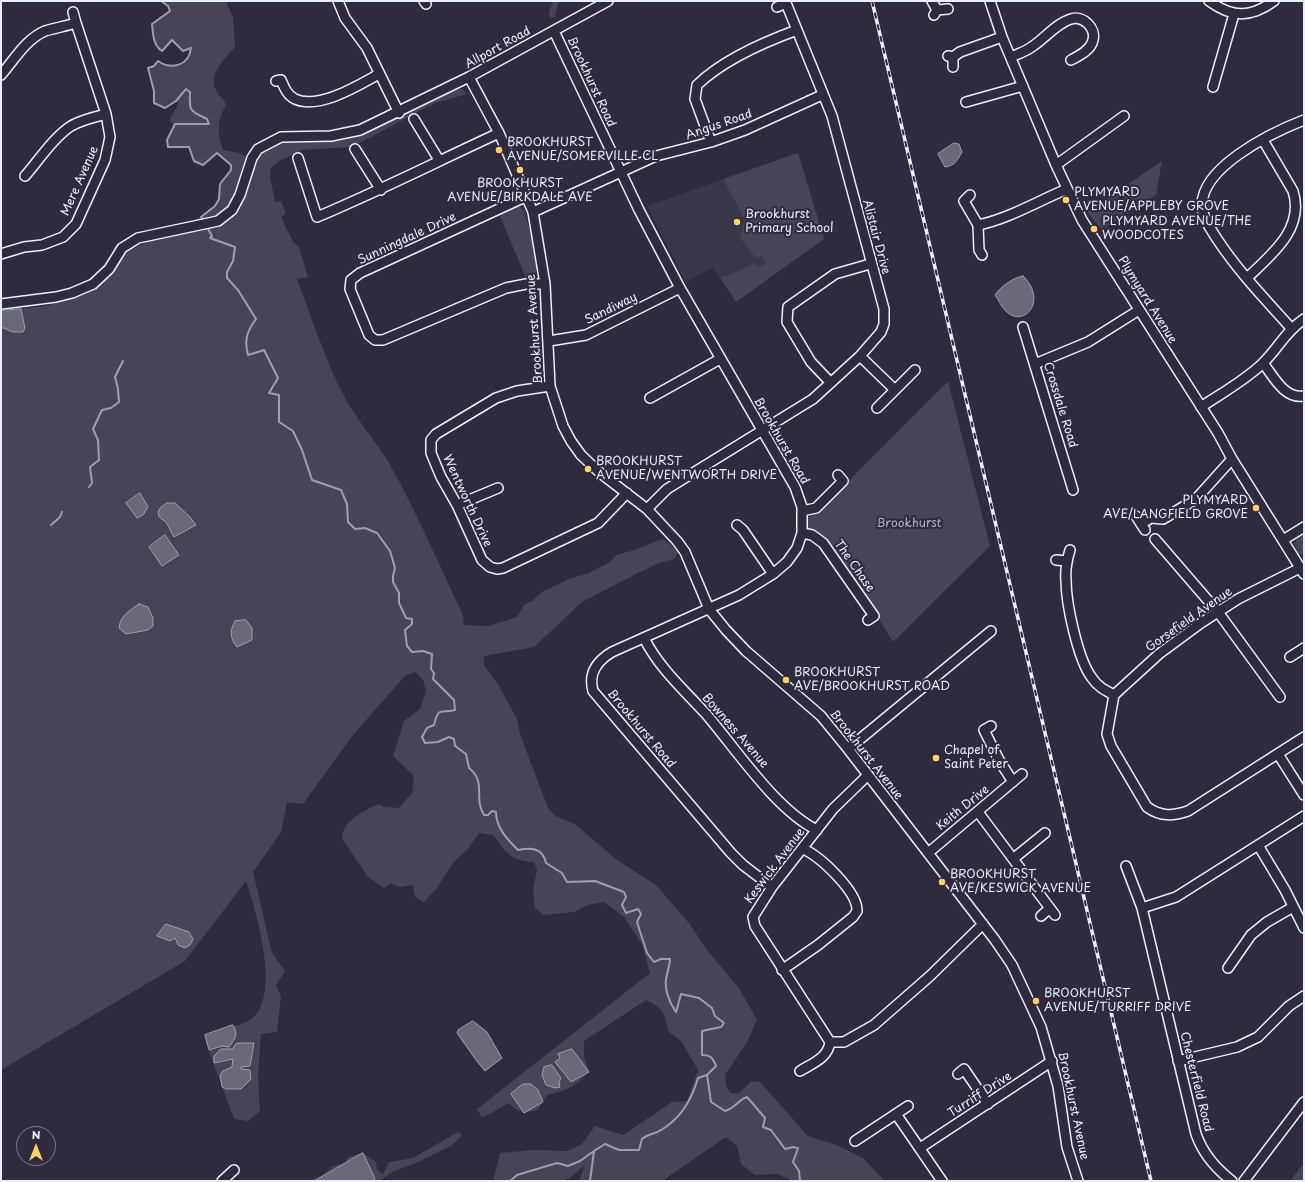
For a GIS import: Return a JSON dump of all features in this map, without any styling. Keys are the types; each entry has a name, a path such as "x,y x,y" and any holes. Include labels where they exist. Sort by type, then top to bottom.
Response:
{"street":[{"path":"338,1 345,18 367,48 399,113"},
{"name":"Allport Road","path":"1,304 56,298 72,293 93,284 109,269 122,248 138,238 218,221 232,210 240,195 252,158 258,149 280,137 331,136 360,130 399,113 469,77 608,1"},
{"path":"932,1 935,13 948,9"},
{"name":"Plymyard Avenue","path":"990,1 1002,37 1056,164 1082,220 1201,407 1302,571"},
{"path":"1209,1 1219,8 1234,14 1249,13 1264,9 1274,1"},
{"name":"Alistair Drive","path":"647,509 667,489 813,399 860,356 882,332 884,324 884,309 870,264 832,116 822,95 788,2 777,7"},
{"name":"Mere Avenue","path":"1,254 24,247 53,242 63,237 76,224 108,148 110,137 106,114 73,12"},
{"path":"1213,87 1234,14"},
{"path":"1011,57 1032,47 1071,19 1080,18 1089,24 1093,40 1082,60 1071,60"},
{"path":"1,75 35,37 45,32 76,23"},
{"path":"711,142 695,99 697,85 732,60 766,42 797,30"},
{"name":"Brookhurst Road","path":"554,31 639,210 680,288 795,487 802,511 802,534 797,548 787,562 773,574 739,595 612,652 602,658 596,665 593,672 593,691 731,853 743,865 772,886"},
{"path":"953,67 950,56 1002,37"},
{"path":"276,81 281,80 288,94 295,99 313,101 344,93 379,74"},
{"name":"Brookhurst Avenue","path":"469,77 499,133 525,197 533,212 545,284 549,341 550,386 563,426 571,441 581,455 599,472 647,509 677,541 685,552 709,609 726,630 746,650 821,716 983,924 1012,965 1020,979 1041,1027 1052,1061 1058,1086 1067,1146 1078,1181"},
{"path":"966,102 1023,86"},
{"name":"Angus Road","path":"533,212 622,173 656,156 711,142 745,130 822,95"},
{"path":"25,176 48,148 70,127 82,121 106,114"},
{"path":"1056,164 1124,116"},
{"path":"1291,328 1230,258 1208,225 1203,212 1203,193 1216,174 1239,155 1282,128 1304,120"},
{"path":"409,129 416,122 439,160"},
{"path":"302,163 317,217 381,190 439,160 499,133"},
{"path":"1247,278 1285,242 1293,229 1298,214 1297,199 1294,191 1263,140"},
{"path":"355,149 381,190"},
{"path":"978,225 998,221 1022,208 1067,189"},
{"name":"Sunningdale Drive","path":"525,197 360,274 351,280 350,289 369,336 375,340 383,340 506,288 526,284 545,284"},
{"path":"963,199 978,225 978,252"},
{"path":"830,382 811,362 787,322 788,308 835,274 870,264"},
{"name":"Sandiway","path":"549,341 586,335 680,288"},
{"path":"1035,364 1088,342 1139,310"},
{"path":"1201,407 1243,380 1263,363 1291,328 1304,319"},
{"name":"Crossdale Road","path":"1023,327 1073,490"},
{"path":"860,356 895,390"},
{"path":"650,398 720,358"},
{"path":"1263,363 1285,392 1292,396 1304,396"},
{"path":"877,408 916,370"},
{"name":"Wentworth Drive","path":"550,386 517,391 496,398 436,434 431,440 431,453 482,560 490,567 497,569 504,568 598,523 627,493"},
{"path":"1141,523 1151,518 1163,519 1196,499 1232,459"},
{"path":"802,511 816,508 843,482 838,475"},
{"path":"457,505 498,488"},
{"path":"742,526 773,574"},
{"path":"1282,540 1304,527"},
{"name":"The Chase","path":"802,534 812,535 823,542 874,616 868,620"},
{"path":"1155,539 1218,612 1280,697"},
{"path":"1070,550 1067,561 1067,591 1081,657 1091,677 1100,688 1114,695 1107,734 1111,746 1147,806 1161,814 1178,814 1188,811 1304,737"},
{"path":"1056,560 1067,561"},
{"name":"Gorsefield Avenue","path":"1114,695 1159,654 1218,612 1238,599 1302,571"},
{"path":"848,749 991,631"},
{"name":"Bowness Avenue","path":"644,638 663,667 778,800 806,824 817,830"},
{"path":"1290,657 1304,648"},
{"path":"991,726 984,730 999,760 1013,782"},
{"path":"1278,754 1304,795"},
{"name":"Keith Drive","path":"928,853 964,821 978,812 1022,774"},
{"name":"Keswick Avenue","path":"830,1042 754,926 753,917 772,886 803,849 833,809 868,775"},
{"path":"978,812 1052,912 1041,916"},
{"path":"1142,908 1176,897 1304,816"},
{"path":"1013,859 1046,833"},
{"path":"1258,845 1285,890 1292,907 1304,928"},
{"path":"782,970 818,945 853,917 857,911 854,897 850,892 813,853 803,849"},
{"name":"Chesterfield Road","path":"1126,866 1142,908 1196,1134 1201,1147 1219,1172 1232,1181"},
{"path":"1228,968 1251,935 1267,922 1292,907"},
{"path":"800,1071 822,1058 829,1050 830,1042 844,1042 874,1025 930,976 983,924"},
{"path":"1178,1061 1237,1047 1258,1038 1289,1006 1304,996"},
{"name":"Turriff Drive","path":"920,1148 1052,1061"},
{"path":"964,1069 988,1104"},
{"path":"1244,1181 1304,1102"},
{"path":"855,1140 908,1106"},
{"path":"896,1114 942,1181"},
{"path":"222,1181 234,1170"}],"shaded area":[{"name":"Brookhurst Primary School","path":"798,153 824,239 736,302 713,267 686,283 647,206"}],"green space":[{"path":"161,1 226,1 233,18 235,47 219,67 214,78 216,90 226,105 220,121 220,139 223,150 239,153 255,161 260,154 279,141 326,139 363,134 453,89 462,89 467,94 435,103 352,147 302,150 279,161 271,168 270,176 275,202 281,201 286,214 281,217 293,242 299,247 308,277 297,279 321,345 335,378 351,408 383,454 403,488 463,615 464,625 488,626 517,617 524,605 532,601 542,592 569,579 589,573 610,562 616,555 635,550 662,539 670,544 678,553 674,559 659,563 582,602 534,647 484,656 484,665 499,686 517,719 520,734 548,808 554,815 576,825 617,860 656,885 688,922 708,951 739,988 757,1020 747,1042 725,1075 726,1086 731,1093 739,1093 752,1081 760,1082 808,1136 837,1145 863,1158 885,1181 789,1181 789,1179 777,1174 755,1175 741,1164 737,1146 726,1137 662,1181 579,1181 585,1165 571,1177 563,1181 493,1181 500,1153 534,1150 568,1151 582,1144 595,1126 623,1135 672,1102 687,1101 698,1070 681,1041 668,1031 666,1020 662,1011 656,1005 646,1000 584,1041 584,1057 589,1072 575,1084 565,1090 547,1095 538,1110 522,1112 509,1103 482,1118 477,1109 650,973 642,944 624,917 604,902 588,905 574,912 543,915 535,908 533,889 537,870 534,862 514,858 505,851 493,835 479,833 468,849 453,863 437,888 424,902 415,897 413,885 399,887 391,883 384,888 368,877 343,840 343,834 349,822 361,813 380,804 383,807 399,808 412,793 414,776 393,756 404,721 420,709 426,691 423,680 415,672 405,676 353,735 303,804 287,802 281,832 253,872 272,953 285,971 276,985 281,997 277,1032 261,1034 258,1077 260,1111 248,1121 234,1119 206,1043 205,1035 251,1019 260,1008 265,992 266,974 264,953 255,912 246,881 185,961 1,1070 1,311 45,306 84,295 96,289 111,274 125,252 201,217 215,206 219,199 220,184 231,170 231,165 217,153 203,165 194,161 189,147 168,147 167,140 175,124 171,123 170,120 178,102 176,101 165,108 154,103 154,91 148,68 154,66 158,61 163,64 174,66 184,63 190,55 191,49 183,51 172,40 162,51 157,46 154,39 152,24 170,11 168,6"},
{"path":"553,1 559,1 555,17 550,18 549,13"},
{"path":"798,153 824,239 736,302 720,277 728,276 755,263 757,267 765,264 762,256 756,258 740,238 745,220 723,179"},
{"path":"1162,161 1156,195 1102,230 1087,212"},
{"path":"513,207 520,207 524,211 530,231 537,269 533,277 526,278 499,214"},
{"name":"Brookhurst","path":"948,381 990,546 893,642 876,614 806,529 806,519 820,510"},
{"path":"1304,533 1304,554 1299,555 1294,544 1297,538"},
{"path":"458,1132 462,1135 451,1146 414,1164 394,1171 380,1181 309,1181 322,1175 333,1166 344,1163 348,1157 363,1153 376,1162 377,1169 383,1174 389,1162 413,1158"},
{"path":"1304,1163 1304,1181 1290,1181"}],"water":[{"path":"954,143 959,144 962,152 954,164 945,167 938,154"},
{"path":"1023,276 1030,285 1034,295 1034,303 1031,310 1026,314 1019,317 1013,316 1004,309 995,295 1008,283"},
{"path":"21,309 25,328 23,332 13,332 1,327 1,311"},
{"path":"140,493 148,507 143,515 137,518 126,503"},
{"path":"167,503 175,503 196,525 174,537 166,522 159,517 158,512 161,507"},
{"path":"165,535 179,555 162,566 149,547"},
{"path":"139,604 148,607 153,618 153,626 148,630 126,634 119,628 121,620"},
{"path":"246,620 252,628 252,640 237,647 231,635 232,628 235,621"},
{"path":"166,924 189,932 193,939 190,945 185,948 178,945 175,938 170,941 157,936"},
{"path":"473,1021 487,1032 502,1058 485,1071 457,1033 458,1030"},
{"path":"233,1025 236,1031 236,1036 229,1047 222,1046 209,1050 205,1035"},
{"path":"237,1043 254,1043 250,1066 241,1067 241,1069 250,1070 251,1079 241,1089 226,1089 222,1087 220,1075 223,1071 232,1067 233,1059 214,1063 214,1056 221,1049 232,1049"},
{"path":"572,1049 589,1072 571,1082 555,1062 560,1058 558,1054"},
{"path":"552,1065 561,1078 559,1082 560,1087 555,1088 546,1085 542,1075 544,1067"},
{"path":"523,1084 531,1084 538,1090 543,1102 524,1113 511,1094"},
{"path":"363,1153 375,1179 372,1181 315,1181"}],"waterway":[{"path":"161,1 168,6 170,11 152,24 154,39 157,46 162,51 172,40 183,51 191,48 187,59 179,65 168,65 158,61 154,66 148,68 154,91 154,103 165,108 176,101 186,89 190,92 190,107 194,112 207,119 209,124 175,124 167,140 168,147 189,147 194,161 203,165 217,153 231,165 231,170 220,184 219,199 215,206 201,217 204,222"},
{"path":"207,227 212,236 210,238 235,247 233,261 227,272 227,278 238,290 256,319 250,328 246,340 248,355 264,350 278,378 269,393 279,395 279,422 293,431 302,450 312,480 341,490 347,504 348,522 355,529 365,528 377,533 390,551 395,568 393,582 399,593 399,603 406,618 412,619 412,624 405,630 407,646 412,652 423,651 432,654 431,669 434,673 433,679 454,700 455,710 439,713 434,725 427,728 422,737 425,743 438,742 449,737 454,739 455,746 466,754 469,768 477,779 481,809 484,815 488,815 492,811 496,812 496,818 500,828 518,850 536,850 542,854 546,863 562,873 567,882 595,881 624,892 626,897 622,905 626,913 638,909 641,914 637,922 647,953 654,962 661,959 670,959 666,989 671,1004 676,1012 681,994 699,998 712,1008 715,1016 724,1023 721,1027 702,1031 702,1055 711,1058 716,1066 707,1075 711,1102 725,1111 747,1097 765,1118 763,1127 771,1130 785,1149 793,1147 798,1148 793,1162 799,1171 800,1181"},
{"path":"89,487 92,483 90,467 99,460 98,440 93,429 102,410 111,408 119,402 115,377 123,361"},
{"path":"51,525 60,517 62,512"},
{"path":"594,1151 605,1144 619,1150 639,1150 642,1139 661,1130 674,1120 689,1101 698,1078 707,1075"},
{"path":"510,1181 517,1175 557,1163 568,1166 580,1161 594,1151 590,1181"}],"railway":[{"path":"872,1 1151,1181"}],"place":[{"name":"BROOKHURST AVENUE/SOMERVILLE CL","path":"499,150"},
{"name":"BROOKHURST AVENUE/BIRKDALE AVE","path":"520,170"},
{"name":"PLYMYARD AVENUE/APPLEBY GROVE","path":"1066,200"},
{"name":"Brookhurst Primary School","path":"737,222"},
{"name":"PLYMYARD AVENUE/THE WOODCOTES","path":"1094,229"},
{"name":"BROOKHURST AVENUE/WENTWORTH DRIVE","path":"588,469"},
{"name":"PLYMYARD AVE/LANGFIELD GROVE","path":"1256,508"},
{"name":"BROOKHURST AVE/BROOKHURST ROAD","path":"786,680"},
{"name":"Chapel of Saint Peter","path":"936,758"},
{"name":"BROOKHURST AVE/KESWICK AVENUE","path":"942,882"},
{"name":"BROOKHURST AVENUE/TURRIFF DRIVE","path":"1036,1001"}]}
